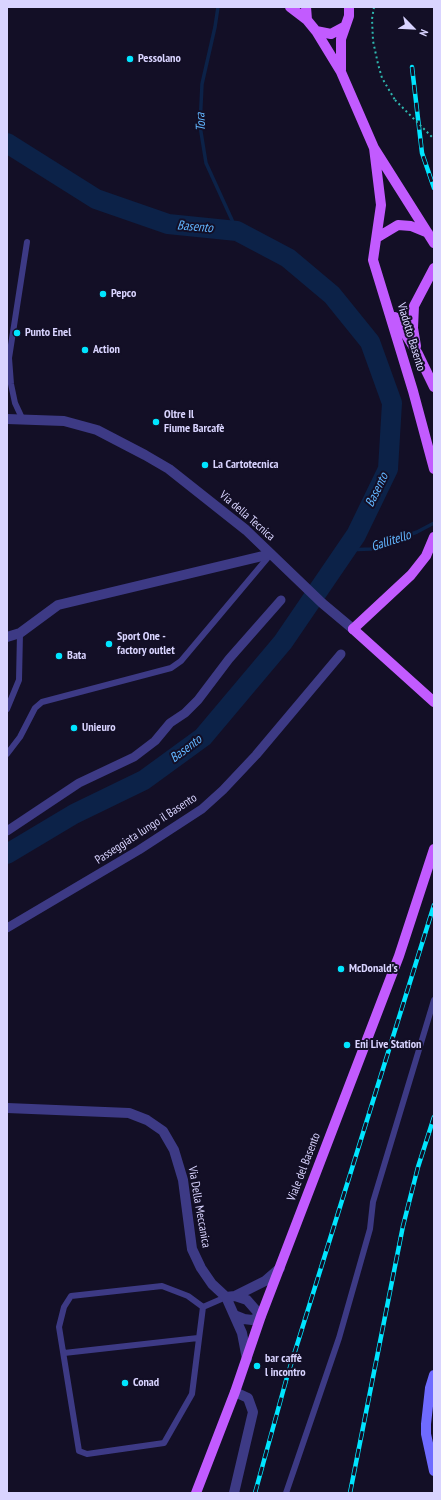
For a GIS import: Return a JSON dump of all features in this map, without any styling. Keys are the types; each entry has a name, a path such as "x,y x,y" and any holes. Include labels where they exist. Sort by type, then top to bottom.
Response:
{"main road":[{"path":"290,7 307,20 316,31 341,72 374,148 434,243"},
{"path":"306,7 307,20"},
{"path":"341,72 340,50 344,27 349,16 349,7"},
{"path":"316,31 331,34 344,27"},
{"path":"374,148 381,205 378,237"},
{"path":"378,237 398,225 411,226 428,233"},
{"name":"Viadotto Basento","path":"378,237 374,248 373,260 388,306 434,469"},
{"path":"418,354 413,328 414,306 434,268"},
{"path":"388,306 418,354 434,387"},
{"path":"353,629 411,575 426,556 434,537"},
{"name":"Via della Tecnica","path":"353,629 434,702"},
{"name":"Viale del Basento","path":"196,1493 235,1392 260,1316 280,1268 399,956 434,849"},
{"path":"434,1382 430,1388 426,1424 434,1471"},
{"path":"431,1455 434,1430"}],"street":[{"name":"Via della Tecnica","path":"7,419 22,418 64,421 97,430 119,439 175,474 215,504 353,629"},
{"path":"7,637 20,633 58,605 271,554"},
{"path":"7,831 86,780 134,757 155,741 170,723 185,713 198,700 229,659 281,600"},
{"name":"Passeggiata lungo il Basento","path":"7,928 140,850 202,809 223,790 256,754 341,654"},
{"name":"Via Della Meccanica","path":"7,1108 129,1113 147,1120 163,1131 174,1150 183,1180 192,1249 201,1268 212,1284 230,1297"},
{"path":"230,1297 265,1281 280,1268"},
{"path":"230,1297 234,1315 242,1333 247,1358"},
{"path":"230,1297 247,1300 260,1316 248,1319 234,1315"},
{"path":"234,1493 253,1412 251,1402 248,1398 235,1392"}],"lane":[{"path":"22,418 15,403 11,384 9,358 27,242"},
{"path":"7,754 20,737 35,708 42,702 171,668 181,661 271,554"},
{"path":"7,709 19,680 20,633"},
{"path":"286,1493 339,1338 370,1229 373,1202 434,1000"},
{"path":"162,1286 188,1296 203,1307 192,1394 164,1443 87,1454 79,1451 59,1327 64,1307 71,1296 162,1286"},
{"path":"203,1307 230,1297"},
{"path":"64,1353 198,1338"}],"path":[{"path":"374,7 372,19 373,41 382,78 395,100 434,139"}],"waterway":[{"name":"Tora","path":"218,7 202,84 200,126 206,163 237,231"},
{"name":"Basento","path":"7,143 96,199 168,224 237,231 288,258 332,295 370,342 392,403 388,469 356,535 283,642 203,737 144,780 74,814 7,854"},
{"name":"Gallitello","path":"345,550 371,549 417,532 434,523"}],"railway":[{"path":"412,67 422,153 434,188"},
{"path":"255,1493 287,1377 434,905"},
{"path":"350,1493 403,1226 418,1167 434,1117"}],"place":[{"name":"Pessolano","path":"130,59"},
{"name":"Pepco","path":"103,294"},
{"name":"Punto Enel","path":"17,333"},
{"name":"Action","path":"85,350"},
{"name":"Oltre Il Fiume Barcafè","path":"156,422"},
{"name":"La Cartotecnica","path":"205,465"},
{"name":"Sport One - factory outlet","path":"109,644"},
{"name":"Bata","path":"59,656"},
{"name":"Unieuro","path":"74,728"},
{"name":"McDonald's","path":"341,969"},
{"name":"Eni Live Station","path":"347,1045"},
{"name":"bar caffè l incontro","path":"257,1366"},
{"name":"Conad","path":"125,1383"}]}
